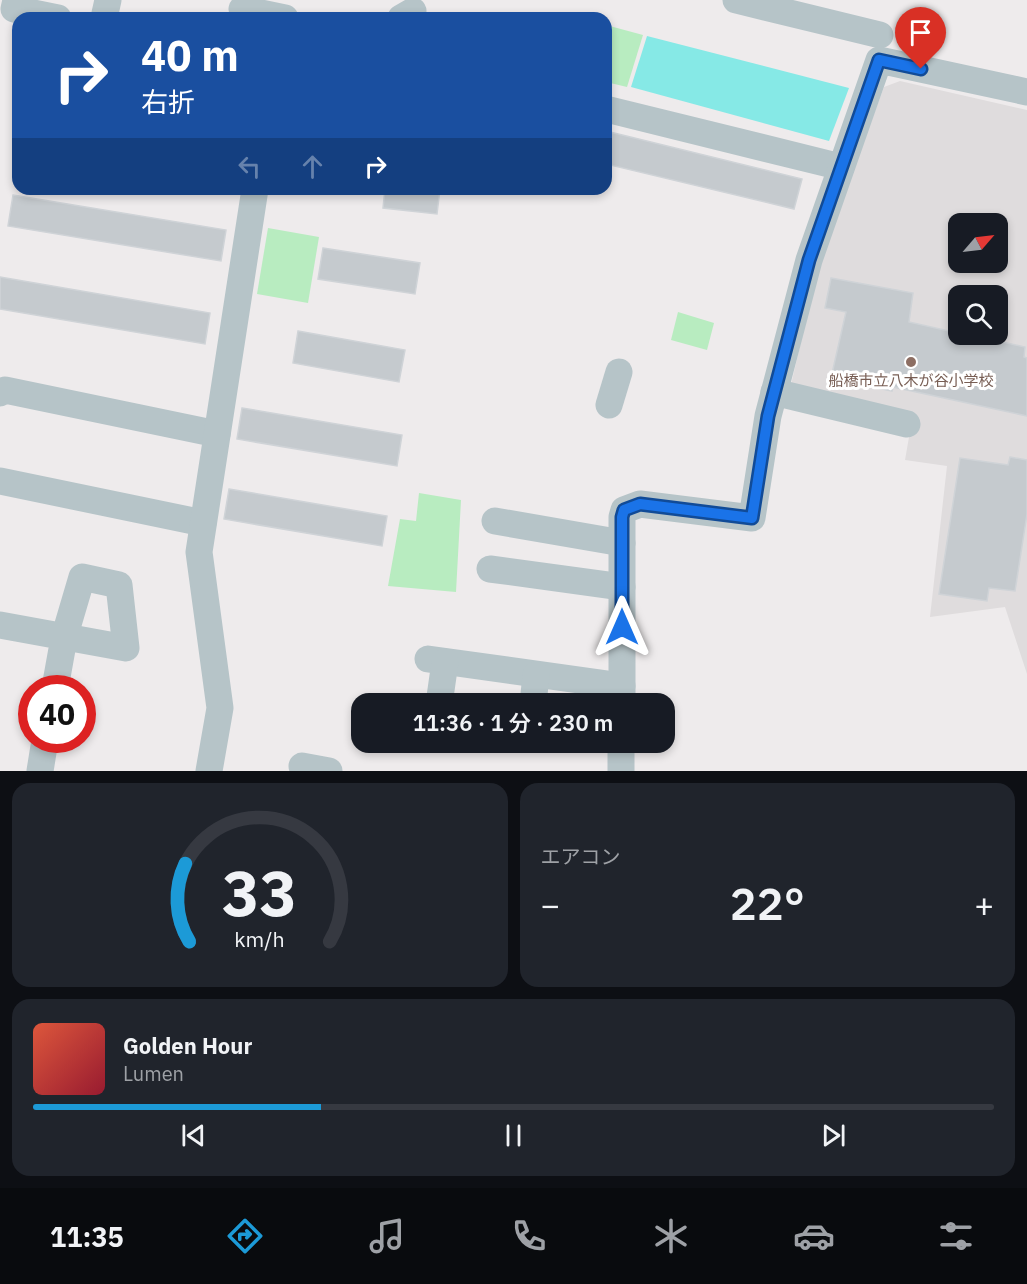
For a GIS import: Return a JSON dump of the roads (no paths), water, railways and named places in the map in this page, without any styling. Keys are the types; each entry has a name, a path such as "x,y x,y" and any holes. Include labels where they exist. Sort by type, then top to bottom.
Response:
{"street":[{"path":"16,0 14,9 29,12"},
{"path":"736,0 1027,92"},
{"path":"622,693 622,517 624,510 640,504 752,518 768,416 809,260 879,47"},
{"path":"612,110 841,167"},
{"path":"209,771 220,708 199,552 254,195"},
{"path":"609,405 619,372"},
{"path":"0,393 5,390 217,434"},
{"path":"774,392 907,424"},
{"path":"0,481 203,523"},
{"path":"495,521 622,543"},
{"path":"490,569 622,587"},
{"path":"0,625 64,638 57,675"},
{"path":"438,693 437,661 536,675 613,693"},
{"path":"534,693 536,675"},
{"path":"40,771 43,753"},
{"path":"621,753 621,771"},
{"path":"302,766 329,771"}],"water":[{"path":"647,36 849,88 829,141 631,87"}],"place":[{"name":"船橋市立八木が谷小学校","path":"911,362"}]}
